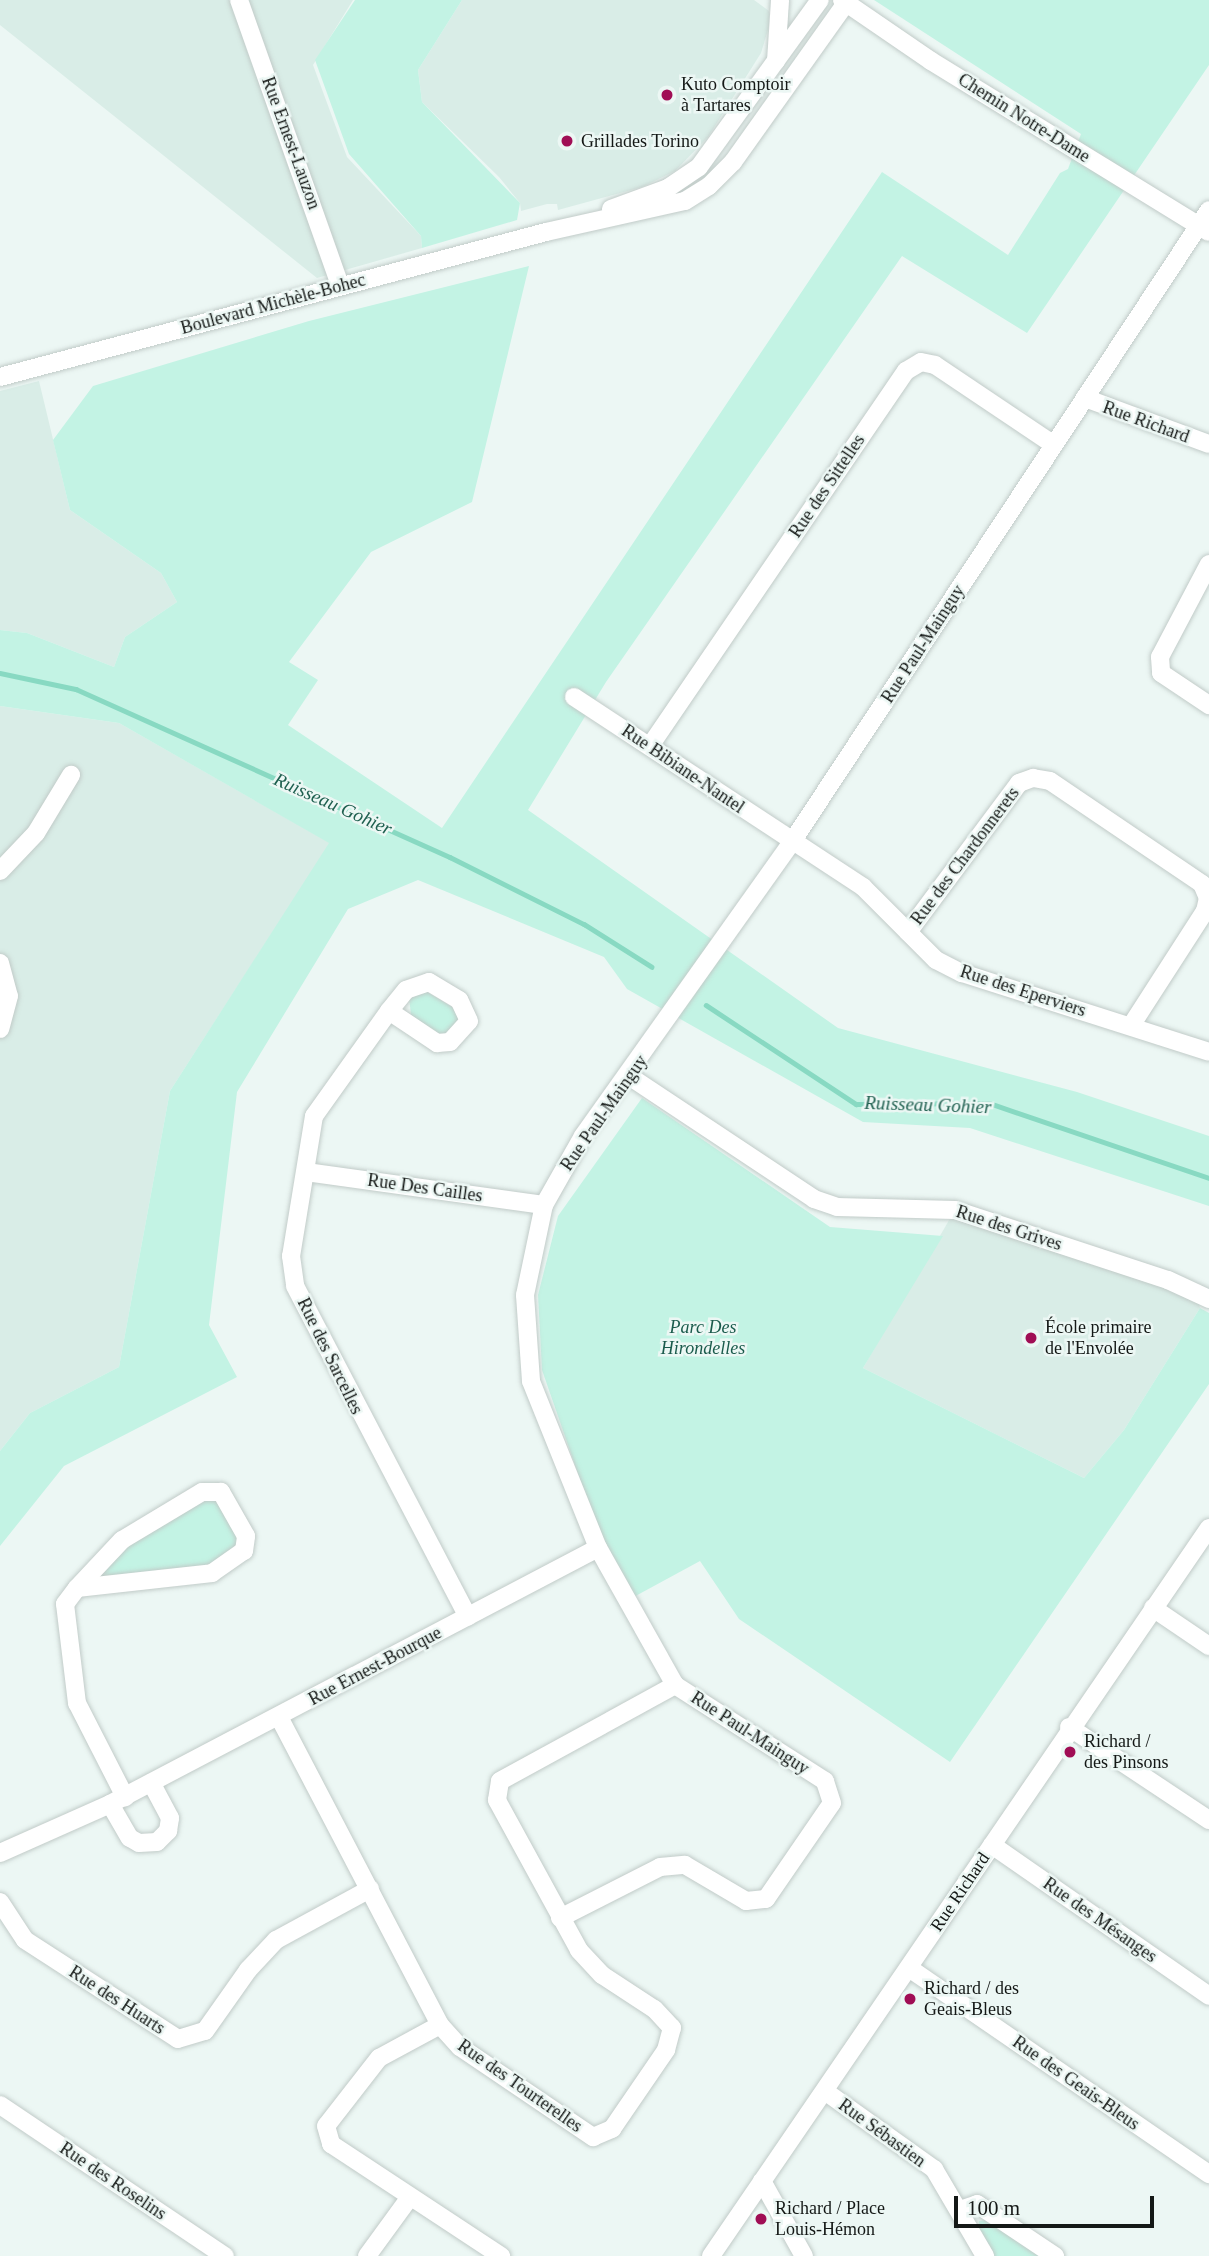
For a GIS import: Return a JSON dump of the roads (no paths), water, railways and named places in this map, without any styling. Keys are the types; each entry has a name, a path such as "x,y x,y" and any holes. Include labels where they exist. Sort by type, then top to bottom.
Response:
{"street":[{"name":"Rue Ernest-Lauzon","path":"239,0 340,286"},
{"path":"775,64 780,0"},
{"name":"Boulevard Michèle-Bohec","path":"546,232 650,196 691,174 722,140 820,0"},
{"name":"Boulevard Michèle-Bohec","path":"0,377 546,232 671,206 709,186 739,155 845,1"},
{"name":"Chemin Notre-Dame","path":"845,1 1203,228"},
{"name":"Rue Paul-Mainguy","path":"560,1918 660,1867 685,1865 746,1901 766,1899 832,1803 825,1781 676,1685 611,1563 598,1548 531,1381 525,1295 544,1205 583,1136 629,1076 792,842 1085,398 1203,228 1209,210"},
{"name":"Rue des Sittelles","path":"650,746 906,371 921,362 935,365 1054,445"},
{"name":"Rue Richard","path":"1085,398 1209,444"},
{"path":"1209,564 1160,657 1161,673 1209,705"},
{"name":"Rue Bibiane-Nantel","path":"574,698 792,842"},
{"path":"0,871 36,833 71,775"},
{"name":"Rue des Chardonnerets","path":"908,932 1019,783 1033,778 1050,781 1202,884 1208,898 1205,911 1130,1026"},
{"name":"Rue des Eperviers","path":"792,842 863,887 936,960 962,973 1209,1052"},
{"path":"0,962 9,996 0,1029"},
{"name":"Rue des Sarcelles","path":"389,1012 314,1116 291,1256 295,1286 468,1617"},
{"name":"Rue des Grives","path":"629,1076 814,1199 837,1208 955,1210 1168,1280 1209,1299"},
{"name":"Rue Des Cailles","path":"306,1172 544,1205"},
{"path":"77,1588 212,1573 244,1551 246,1536 221,1492 202,1492 121,1540 77,1588 65,1604 77,1703 118,1801 130,1838 139,1843 157,1842 168,1831 170,1818 151,1783"},
{"name":"Rue Richard","path":"710,2256 826,2092 1069,1727 1209,1528"},
{"name":"Rue Ernest-Bourque","path":"0,1853 118,1801 598,1548"},
{"path":"1153,1608 1209,1646"},
{"name":"Rue des Tourterelles","path":"279,1717 440,2025 460,2047 593,2137 612,2129 666,2050 672,2028 654,2009 602,1975 579,1950 497,1800 500,1781 676,1685"},
{"path":"1069,1727 1209,1821"},
{"name":"Rue des Mésanges","path":"992,1845 1209,1996"},
{"name":"Rue des Huarts","path":"0,1902 25,1940 178,2039 205,2031 248,1970 276,1940 370,1888"},
{"name":"Rue des Geais-Bleus","path":"909,1968 1209,2174"},
{"path":"440,2025 379,2058 326,2126 331,2144 501,2256"},
{"name":"Rue Sébastien","path":"826,2092 934,2169 985,2256"},
{"name":"Rue des Roselins","path":"0,2105 225,2256"},
{"path":"762,2181 804,2256"},
{"path":"368,2256 410,2197"},
{"path":"960,2210 976,2204 1055,2256"}],"waterway":[{"name":"Ruisseau Gohier","path":"0,673 76,689 450,857 584,924 652,967"},
{"name":"Ruisseau Gohier","path":"706,1005 856,1104 989,1103 1209,1178"}],"place":[{"name":"Kuto Comptoir à Tartares","path":"667,95"},
{"name":"Grillades Torino","path":"567,141"},
{"name":"École primaire de l'Envolée","path":"1031,1338"},
{"name":"Richard / des Pinsons","path":"1070,1752"},
{"name":"Richard / des Geais-Bleus","path":"910,1999"},
{"name":"Richard / Place Louis-Hémon","path":"761,2219"}],"park label":[{"name":"Parc Des Hirondelles","path":"703,1338"}]}
